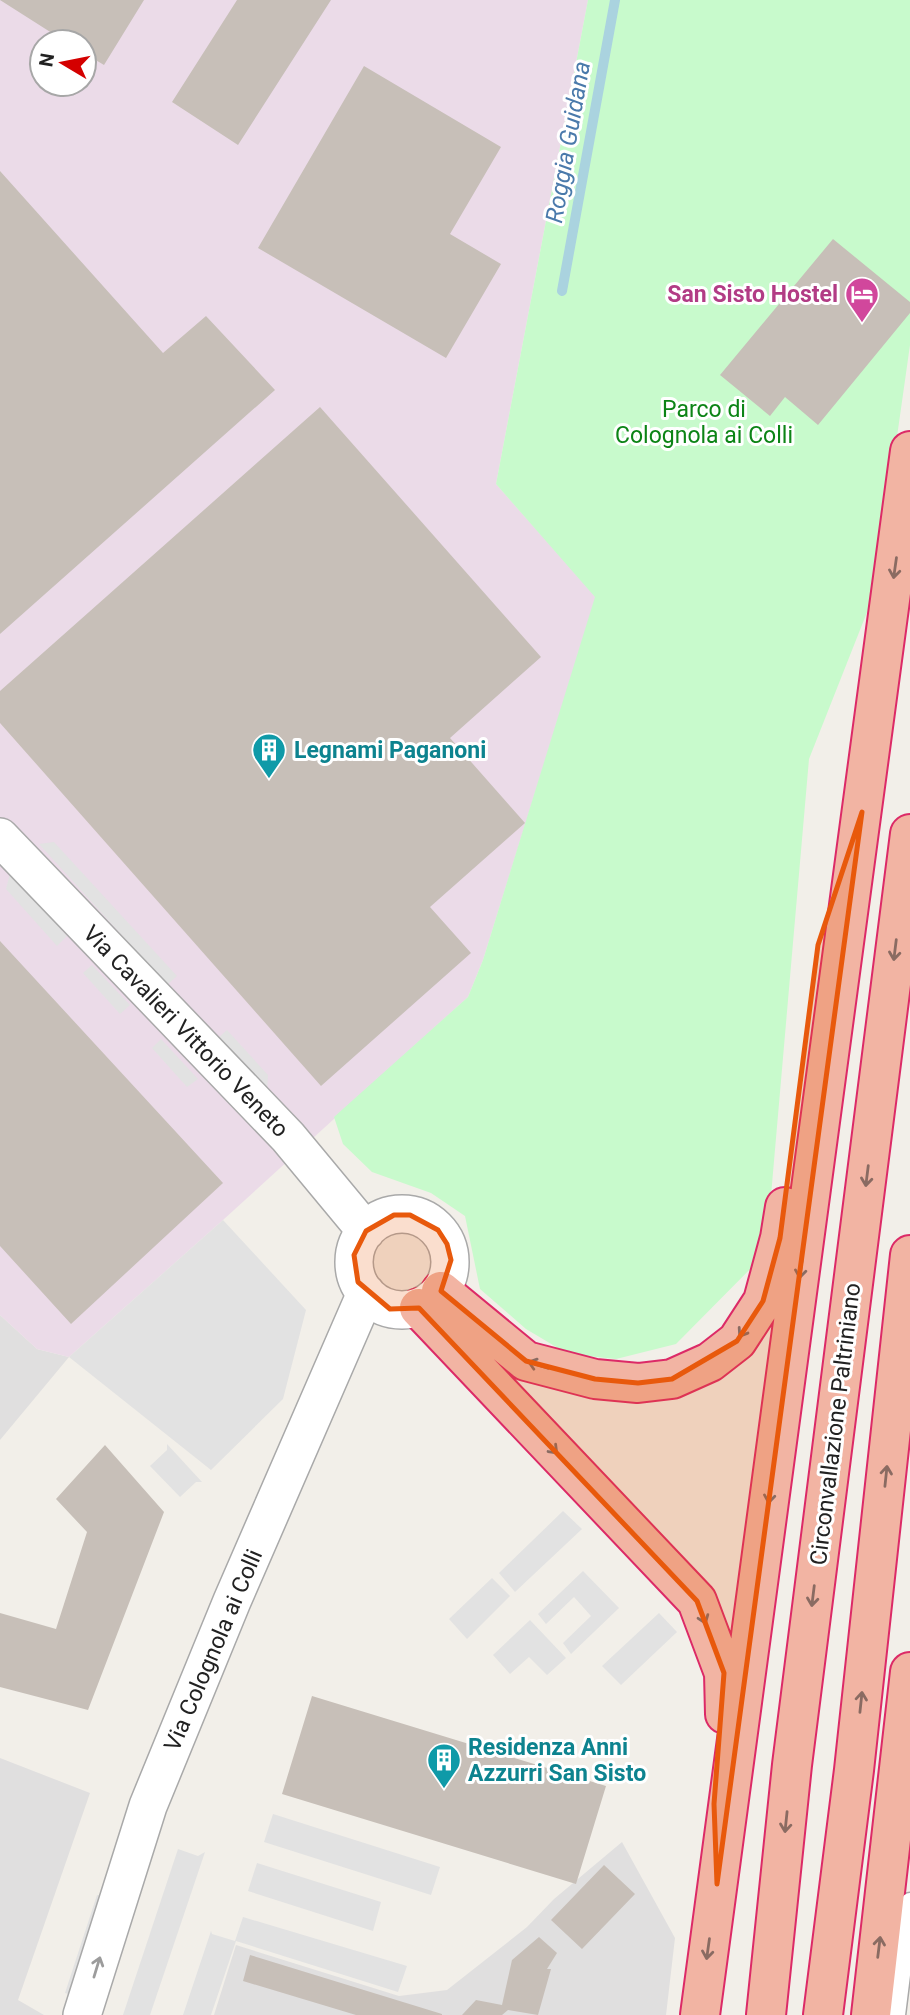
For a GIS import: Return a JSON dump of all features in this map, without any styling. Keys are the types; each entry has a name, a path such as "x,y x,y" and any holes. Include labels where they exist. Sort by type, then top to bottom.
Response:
{"highway":[{"path":"700,2015 910,451"},
{"path":"430,1299 526,1361 595,1380 638,1383 672,1379 710,1362 737,1341 763,1301 780,1238 818,945 862,811"},
{"name":"Circonvallazione Paltriniano","path":"766,2015 792,1765 910,834"},
{"path":"823,2015 854,1770 910,1255"},
{"path":"430,1299 697,1601 724,1673 725,1712 714,1804 717,1884"},
{"path":"871,2015 910,1672"}],"street":[{"name":"Via Cavalieri Vittorio Veneto","path":"0,836 288,1137 366,1231"},
{"path":"394,1215 410,1215 425,1220 438,1230 447,1244 450,1260 448,1276 430,1299 404,1310 390,1309 377,1303 358,1282 354,1255 366,1231 379,1220 394,1215"},
{"name":"Via Colognola ai Colli","path":"82,2015 153,1794 232,1601 366,1293"}],"lane":[{"path":"896,2015 910,1902"}],"highlighted area":[{"path":"862,812 717,1884 714,1804 724,1673 697,1601 419,1308 390,1309 358,1282 354,1255 366,1231 394,1215 410,1215 438,1230 447,1244 451,1260 441,1291 526,1361 595,1379 638,1383 672,1379 737,1341 763,1301 780,1238 818,945"}],"shaded area":[{"path":"0,0 588,0 496,484 596,597 483,960 468,997 69,1357 37,1349 0,1315"},
{"path":"54,842 177,976 167,985 39,844"},
{"path":"10,873 67,936 57,946 6,889"},
{"path":"92,965 130,1005 120,1014 83,973"},
{"path":"227,1030 268,1075 267,1093 217,1039"},
{"path":"161,1039 198,1079 187,1087 152,1048"},
{"path":"223,1220 306,1310 283,1399 211,1470 69,1357"},
{"path":"0,1315 37,1349 69,1357 0,1440"},
{"path":"167,1444 202,1482 196,1482 180,1497 150,1466 167,1450"},
{"path":"563,1511 582,1529 515,1592 499,1573"},
{"path":"583,1571 619,1608 571,1654 563,1643 591,1616 574,1597 546,1624 538,1614"},
{"path":"492,1578 510,1596 467,1639 449,1619"},
{"path":"659,1613 677,1632 621,1685 602,1666"},
{"path":"530,1620 566,1658 547,1675 529,1657 510,1674 493,1655"},
{"path":"0,1758 90,1793 18,2000 44,2015 0,2015"},
{"path":"273,1814 440,1867 431,1895 264,1842"},
{"path":"622,1842 675,1938 666,2015 214,2015 236,1945 399,1996 447,1990 527,1927 554,1899"},
{"path":"178,1849 198,1856 205,1852 150,2015 123,2015"},
{"path":"257,1863 381,1902 373,1931 248,1891"},
{"path":"97,1895 108,1896 75,1996 65,1993"},
{"path":"243,1917 407,1966 398,1992 236,1941 211,2015 183,2015 211,1931 212,1934 235,1941"}],"green space":[{"name":"Parco di Colognola ai Colli","path":"588,0 910,0 910,345 875,592 809,759 766,1253 676,1344 616,1359 568,1354 526,1329 480,1289 465,1216 431,1193 372,1172 343,1144 334,1117 468,997 483,960 595,597 496,484"}],"building":[{"path":"0,0 144,0 104,65 98,61 98,28 44,28"},
{"path":"237,0 331,0 238,145 172,102"},
{"path":"364,66 501,147 450,234 501,264 446,358 258,248"},
{"path":"0,171 163,353 206,316 275,390 0,634"},
{"name":"San Sisto Hostel","path":"833,239 910,302 910,313 818,425 785,397 770,416 720,375"},
{"name":"Legnami Paganoni","path":"320,407 541,657 450,738 525,823 430,907 471,953 321,1086 0,723 0,691"},
{"path":"0,941 223,1183 71,1324 0,1246"},
{"path":"105,1445 164,1512 88,1710 0,1687 0,1613 56,1629 87,1532 56,1499"},
{"name":"Residenza Anni Azzurri San Sisto","path":"312,1696 606,1786 576,1884 282,1794"},
{"path":"604,1865 635,1894 582,1949 551,1920"},
{"path":"539,1937 557,1953 547,1969 551,1969 538,2015 508,2010 502,2015 462,2015 476,2000 502,2005 512,1960"},
{"path":"250,1955 442,2015 356,2015 243,1981"}],"waterway":[{"name":"Roggia Guidana","path":"562,291 615,0"}],"place":[{"name":"San Sisto Hostel","path":"862,324"},
{"name":"Legnami Paganoni","path":"269,780"},
{"name":"Residenza Anni Azzurri San Sisto","path":"444,1790"}]}
